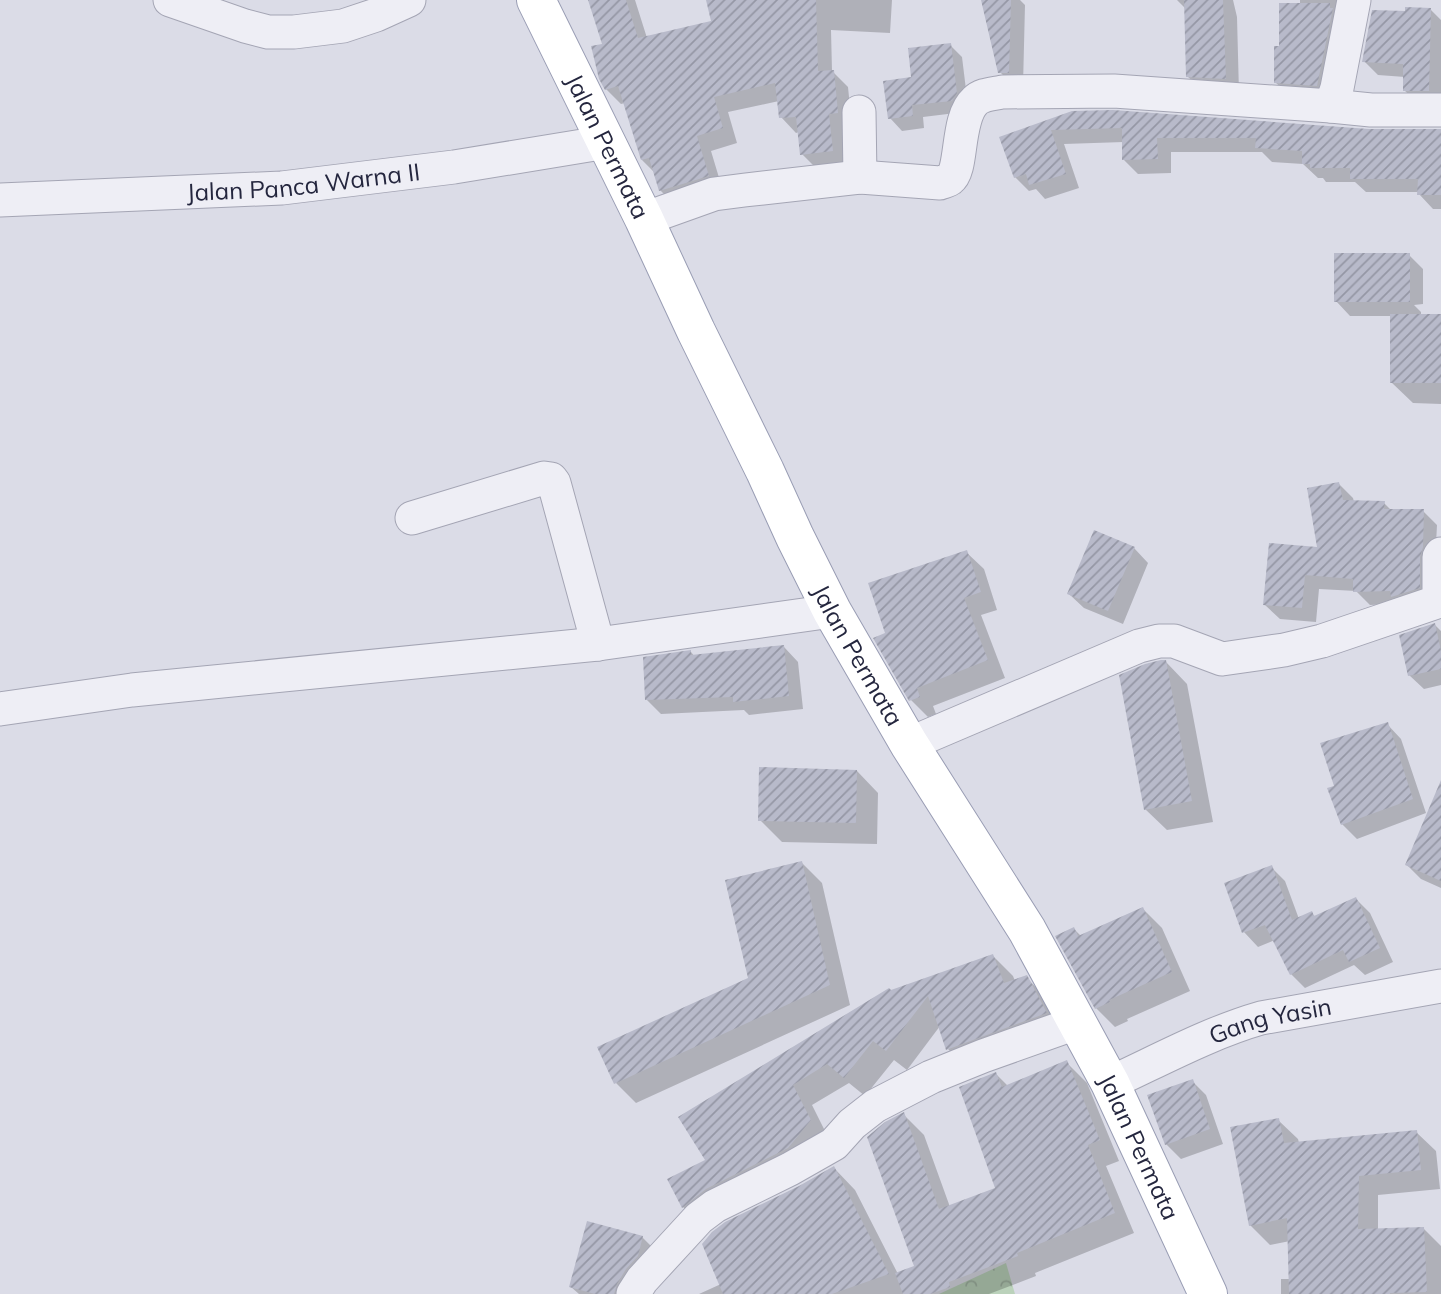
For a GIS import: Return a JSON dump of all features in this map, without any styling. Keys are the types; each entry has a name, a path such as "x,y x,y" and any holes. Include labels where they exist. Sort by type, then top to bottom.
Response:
{"main road":[{"name":"Jalan Permata","path":"536,0 832,611 909,744 1027,930 1110,1083 1208,1294"}],"street":[{"path":"170,0 268,32 294,32 342,26 409,0"},
{"path":"1331,106 1354,0"},
{"path":"644,219 714,194 860,177 940,183 949,181 955,173 966,113 976,99 1002,92 1114,91 1371,110 1441,110"},
{"path":"859,112 860,177"},
{"name":"Jalan Panca Warna II","path":"0,200 282,188 454,167 607,142"},
{"path":"412,518 544,478 551,479 598,644"},
{"path":"909,744 1139,646 1159,641 1174,641 1222,659 1284,650 1322,641 1437,602 1441,554"},
{"path":"0,709 132,690 598,644 832,611"},
{"name":"Gang Yasin","path":"1110,1083 1247,1022 1441,986"},
{"path":"633,1294 642,1280 699,1218 715,1206 834,1144 852,1124 875,1106 942,1073 1076,1023"}],"green space":[{"path":"1006,1263 1015,1294 939,1294"}],"building":[{"path":"588,0 626,0 638,38 711,21 706,0 816,0 818,71 834,70 838,113 829,114 833,151 800,155 796,117 779,118 775,83 714,97 723,128 697,136 709,176 659,191 649,158 641,160 618,86 605,90 599,79 591,46 602,44"},
{"path":"981,0 1011,0 1009,73 998,73"},
{"path":"1184,0 1223,0 1226,79 1186,77"},
{"path":"1279,3 1330,3 1330,8 1333,8 1317,86 1274,83 1274,46 1279,46"},
{"path":"1405,7 1431,8 1429,91 1403,91 1403,64 1362,62 1372,10 1405,11"},
{"path":"951,43 957,93 952,101 912,105 913,116 888,119 883,81 911,77 908,48"},
{"path":"1113,110 1369,129 1441,129 1441,195 1417,195 1418,179 1350,179 1350,168 1310,168 1310,164 1302,164 1302,151 1255,148 1256,138 1157,138 1158,159 1122,160 1122,128 1051,130 1066,174 1029,185 1026,174 1014,178 999,137 1072,111"},
{"path":"1334,253 1410,253 1410,302 1334,302"},
{"path":"1390,314 1441,314 1441,383 1390,383"},
{"path":"1339,482 1343,500 1385,501 1384,509 1424,509 1420,588 1391,597 1390,591 1353,592 1353,579 1305,575 1302,608 1263,605 1269,543 1317,547 1307,488"},
{"path":"1094,530 1135,547 1108,611 1067,594"},
{"path":"967,550 981,592 964,598 988,660 917,688 920,697 909,701 873,638 885,633 868,583"},
{"path":"1435,623 1441,651 1441,669 1408,676 1399,635"},
{"path":"784,645 789,696 733,702 733,697 645,700 643,657 691,650 691,655"},
{"path":"1166,660 1192,801 1144,810 1119,675"},
{"path":"1388,722 1413,799 1341,825 1327,788 1334,786 1320,743"},
{"path":"759,767 857,770 856,823 758,821"},
{"path":"1441,780 1441,881 1405,865"},
{"path":"802,861 830,985 614,1084 597,1047 748,978 725,880"},
{"path":"1272,865 1292,920 1312,911 1314,916 1356,897 1380,948 1349,962 1343,950 1290,975 1265,925 1242,933 1224,883"},
{"path":"1143,907 1172,972 1095,1009 1055,936 1074,927 1078,936"},
{"path":"993,954 1004,983 1027,975 1047,1013 946,1050 928,996 886,1051 873,1041 844,1078 827,1064 793,1085 811,1120 788,1148 706,1189 682,1208 667,1179 705,1160 678,1117 889,988 891,990"},
{"path":"1067,1060 1100,1140 1088,1145 1115,1213 1017,1253 1018,1256 949,1282 950,1287 930,1294 903,1294 895,1273 914,1266 867,1137 885,1122 904,1112 939,1209 995,1188 959,1087 996,1072 1002,1087"},
{"path":"1193,1079 1210,1129 1165,1145 1147,1095"},
{"path":"1279,1118 1284,1143 1417,1130 1421,1170 1359,1176 1358,1229 1424,1227 1427,1292 1289,1294 1287,1218 1249,1226 1230,1127"},
{"path":"834,1166 889,1274 832,1294 723,1294 702,1244 712,1232 725,1222"},
{"path":"587,1221 643,1236 638,1256 626,1269 614,1294 595,1294 569,1287"}]}
